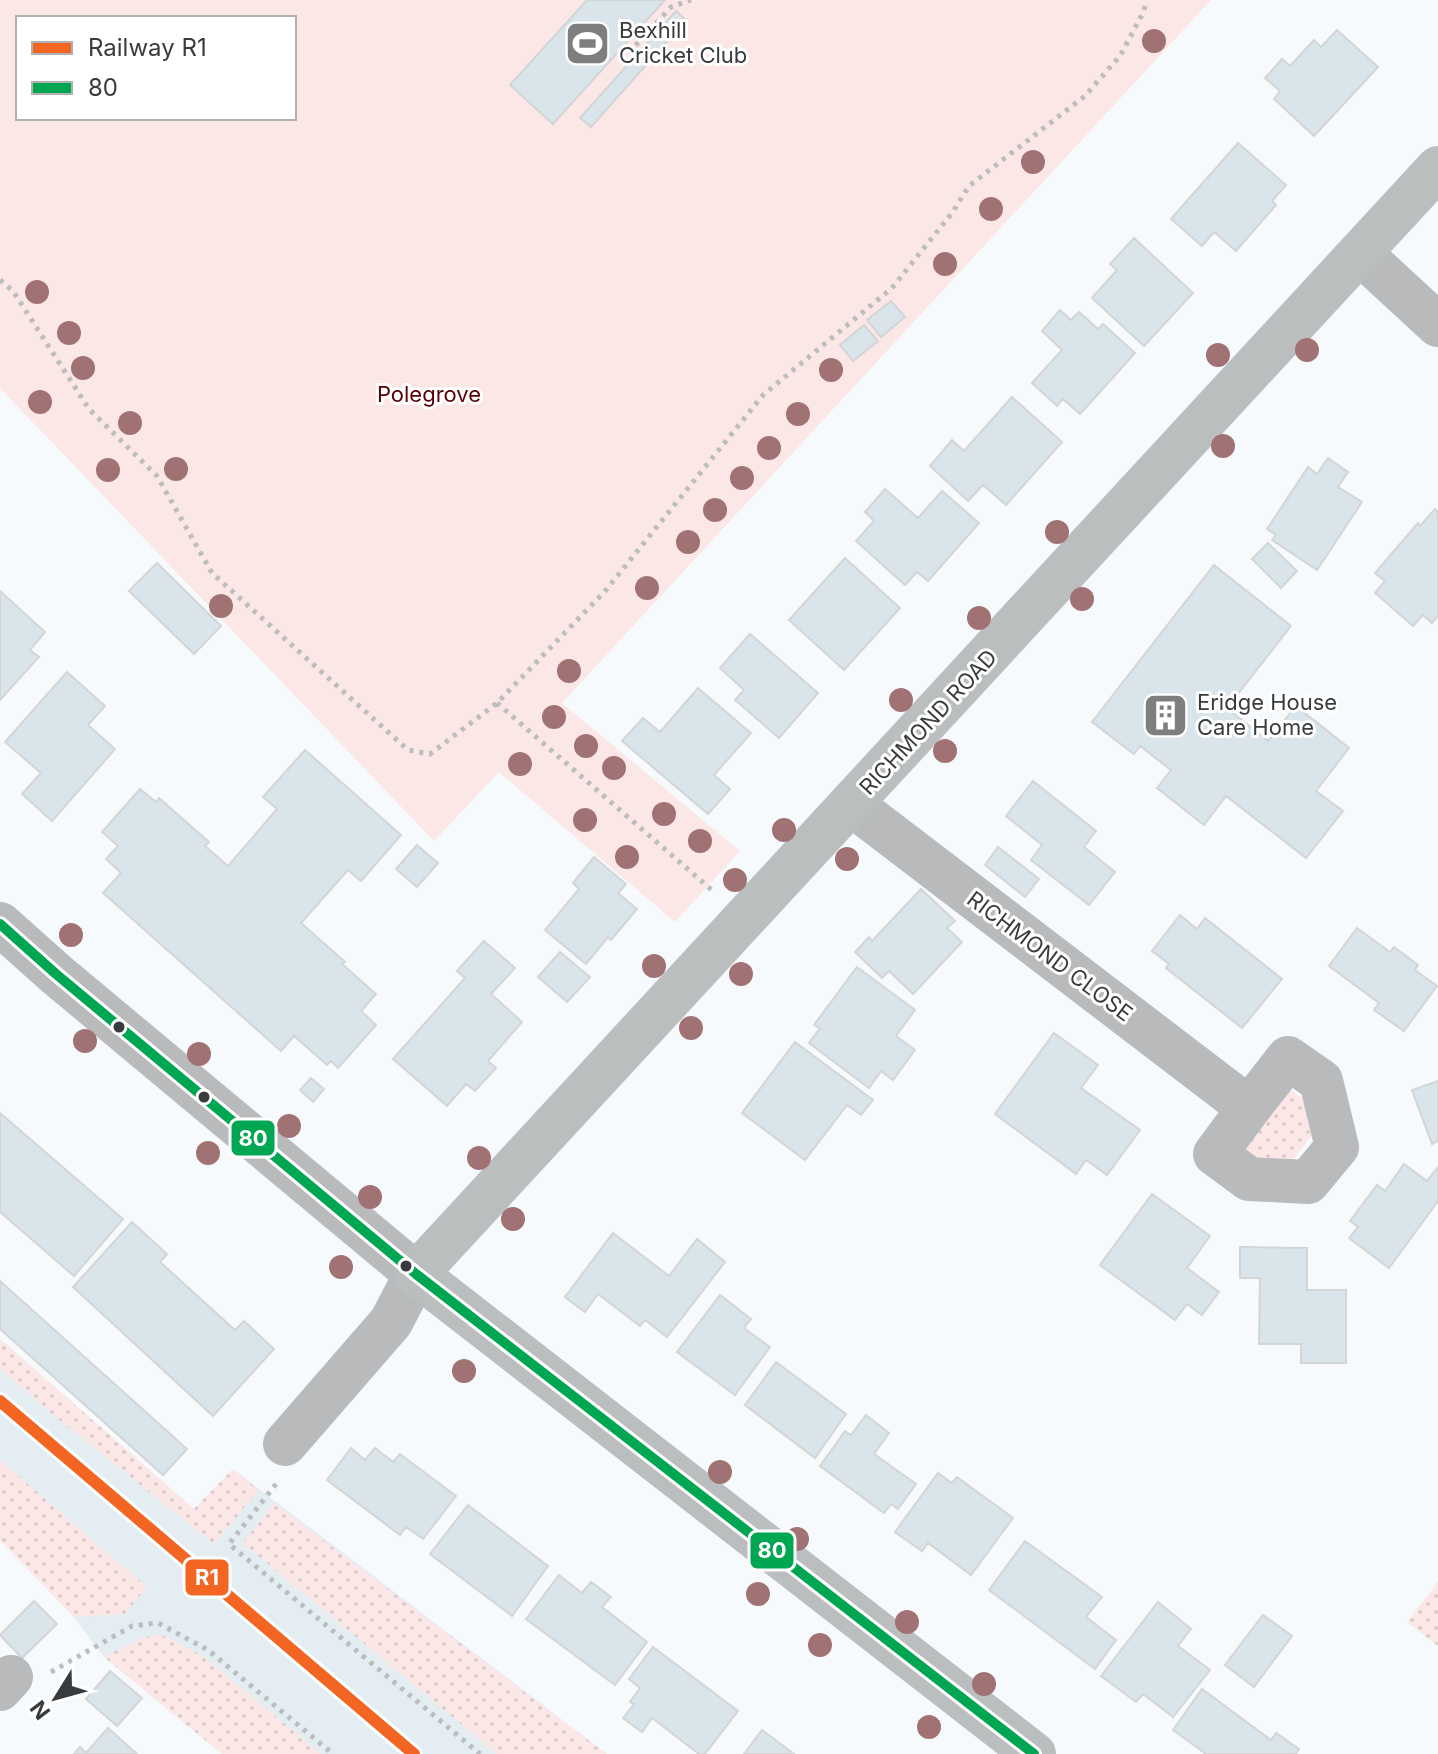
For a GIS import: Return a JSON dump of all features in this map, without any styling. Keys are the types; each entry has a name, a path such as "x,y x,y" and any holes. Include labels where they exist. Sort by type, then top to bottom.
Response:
{"main road":[{"name":"RICHMOND ROAD","path":"416,1274 1438,168"},
{"path":"416,1274 1034,1754"}],"street":[{"path":"1360,253 1438,325"},
{"name":"RICHMOND CLOSE","path":"851,804 1249,1108"},
{"path":"0,924 416,1274 391,1322 285,1444"}],"path":[{"path":"622,60 671,7 691,0"},
{"path":"0,280 13,291 89,409 157,476 212,573 408,750 430,754 497,703 606,590 763,395 892,288 952,213 969,186 1085,96 1120,56 1144,11 1146,0"},
{"path":"497,703 745,919"},
{"path":"285,1444 280,1479 229,1544 480,1754"},
{"path":"6,1683 39,1680 132,1626 158,1623 208,1650 333,1754"}],"shaded area":[{"path":"0,1339 194,1509 233,1469 607,1754 222,1754 104,1657 74,1617 0,1540"}],"green space":[{"name":"Polegrove","path":"0,0 1211,0 562,703 740,851 675,922 499,772 434,841 0,388"},
{"path":"1287,1087 1304,1100 1314,1133 1292,1161 1259,1161 1241,1147"},
{"path":"0,1339 194,1509 233,1469 259,1490 214,1544 0,1368"},
{"path":"0,1460 147,1587 125,1614 74,1617 0,1540"},
{"path":"274,1503 607,1754 497,1754 243,1543"},
{"path":"1438,1582 1438,1646 1407,1622"},
{"path":"160,1634 203,1656 321,1754 222,1754 104,1657 141,1638"}],"building":[{"name":"Bexhill Cricket Club","path":"587,0 665,0 553,124 510,85"},
{"path":"676,11 686,20 591,127 580,118"},
{"path":"1337,30 1378,67 1314,136 1274,99 1280,91 1265,78 1282,59 1290,66 1314,40 1321,47"},
{"path":"1238,143 1286,185 1272,201 1276,205 1236,251 1214,232 1202,246 1171,219"},
{"path":"1134,238 1193,293 1144,346 1092,298 1117,270 1110,264"},
{"path":"891,301 905,317 881,337 867,320"},
{"path":"1060,310 1071,320 1079,312 1098,329 1103,324 1135,353 1080,414 1063,399 1057,406 1032,383 1062,350 1042,331"},
{"path":"864,325 878,341 853,361 840,345"},
{"path":"1012,397 1062,442 1006,505 983,485 968,501 930,466 952,440 964,451"},
{"path":"1328,458 1348,472 1338,487 1362,502 1317,570 1272,540 1276,535 1267,529 1308,467 1317,474"},
{"path":"885,489 918,518 942,491 979,523 928,581 917,572 905,585 856,541 874,521 865,512"},
{"path":"1435,509 1438,512 1438,616 1432,623 1423,615 1413,626 1375,593 1385,581 1375,573 1418,523 1420,526"},
{"path":"1268,543 1297,571 1281,588 1252,559"},
{"path":"845,558 900,608 844,670 789,620"},
{"path":"157,563 221,626 194,654 129,591"},
{"name":"Eridge House Care Home","path":"1214,565 1291,626 1227,708 1268,741 1296,706 1349,748 1316,791 1343,811 1306,858 1226,796 1204,825 1157,788 1171,770 1140,746 1134,754 1092,722"},
{"path":"0,591 45,632 30,650 39,657 0,700"},
{"path":"750,634 818,693 779,738 735,700 744,690 720,668"},
{"path":"67,672 105,706 88,725 115,749 52,821 22,794 41,773 5,742"},
{"path":"698,688 751,733 714,775 730,789 708,814 622,741 643,718 660,732"},
{"path":"305,750 401,835 361,881 348,870 301,923 376,994 361,1011 376,1025 338,1068 331,1061 327,1065 294,1036 281,1051 103,893 121,873 106,859 118,846 102,832 140,789 156,802 159,798 209,842 205,846 228,866 277,809 263,797"},
{"path":"1033,781 1096,831 1084,847 1115,872 1089,905 1031,860 1042,845 1006,816"},
{"path":"417,845 438,863 417,887 396,869"},
{"path":"998,847 1039,879 1025,897 985,865"},
{"path":"594,857 626,884 618,893 637,909 586,964 545,930 579,889 573,883"},
{"path":"921,889 955,921 947,928 962,942 913,994 889,971 882,978 855,952 869,937 872,941"},
{"path":"1180,915 1197,929 1205,918 1282,979 1242,1028 1166,968 1169,964 1152,951"},
{"path":"1357,928 1390,952 1394,947 1418,965 1415,970 1437,986 1404,1031 1374,1010 1379,1003 1329,966"},
{"path":"484,941 515,968 491,994 522,1022 488,1061 496,1068 475,1091 466,1084 447,1106 393,1059 465,978 457,971"},
{"path":"560,952 590,977 567,1002 538,977"},
{"path":"857,967 915,1010 896,1036 915,1050 893,1080 881,1071 869,1088 809,1043 820,1028 814,1025"},
{"path":"1054,1033 1098,1065 1081,1088 1140,1130 1107,1175 1086,1160 1076,1174 995,1114"},
{"path":"795,1042 873,1100 861,1115 847,1105 805,1160 742,1113"},
{"path":"311,1078 324,1089 313,1102 300,1090"},
{"path":"1438,1081 1438,1141 1432,1144 1412,1090"},
{"path":"0,1113 123,1219 74,1276 0,1212"},
{"path":"1404,1164 1427,1181 1438,1167 1438,1201 1389,1268 1349,1238 1358,1227 1350,1221 1377,1185 1385,1191"},
{"path":"1152,1194 1210,1236 1187,1268 1219,1292 1202,1315 1187,1304 1175,1320 1100,1265"},
{"path":"132,1222 167,1254 160,1262 235,1330 244,1321 274,1349 213,1416 73,1287"},
{"path":"613,1233 669,1276 697,1239 725,1262 667,1337 645,1320 640,1326 598,1294 585,1312 565,1297"},
{"path":"1240,1247 1307,1248 1307,1290 1346,1290 1346,1363 1301,1363 1301,1344 1259,1344 1260,1278 1240,1278"},
{"path":"0,1281 187,1449 163,1475 0,1329"},
{"path":"720,1295 751,1319 744,1328 770,1347 735,1395 677,1352"},
{"path":"776,1362 846,1414 815,1458 745,1405"},
{"path":"866,1415 889,1433 874,1454 916,1484 898,1509 891,1504 884,1513 820,1466 845,1431 851,1435"},
{"path":"351,1448 365,1460 375,1448 393,1462 400,1454 456,1496 423,1539 406,1527 400,1535 327,1480"},
{"path":"938,1473 952,1483 957,1477 1013,1518 971,1575 928,1543 922,1551 895,1532"},
{"path":"468,1505 548,1566 512,1616 430,1554"},
{"path":"1025,1541 1102,1597 1086,1617 1116,1640 1095,1669 989,1590"},
{"path":"559,1575 582,1593 591,1582 611,1597 602,1607 647,1642 615,1685 526,1619"},
{"path":"34,1601 57,1624 22,1658 0,1635"},
{"path":"1158,1602 1191,1629 1178,1646 1210,1670 1173,1717 1143,1694 1136,1702 1101,1676"},
{"path":"1263,1615 1292,1636 1254,1687 1225,1665"},
{"path":"653,1647 738,1711 705,1754 699,1754 652,1718 642,1732 623,1718 634,1704 630,1702 640,1688 629,1679"},
{"path":"110,1671 142,1698 117,1726 86,1699"},
{"path":"1202,1689 1271,1740 1276,1733 1299,1749 1296,1754 1206,1754 1173,1730"},
{"path":"108,1728 137,1754 74,1754 80,1747 86,1753"},
{"path":"762,1730 794,1754 744,1754"}],"rail line":[{"name":"R1","path":"0,1401 414,1754"}],"transit line":[{"name":"80","path":"0,924 416,1274 1034,1754"}],"place":[{"name":"Bexhill Cricket Club","path":"588,43"},
{"name":"Eridge House Care Home","path":"1166,715"}]}
